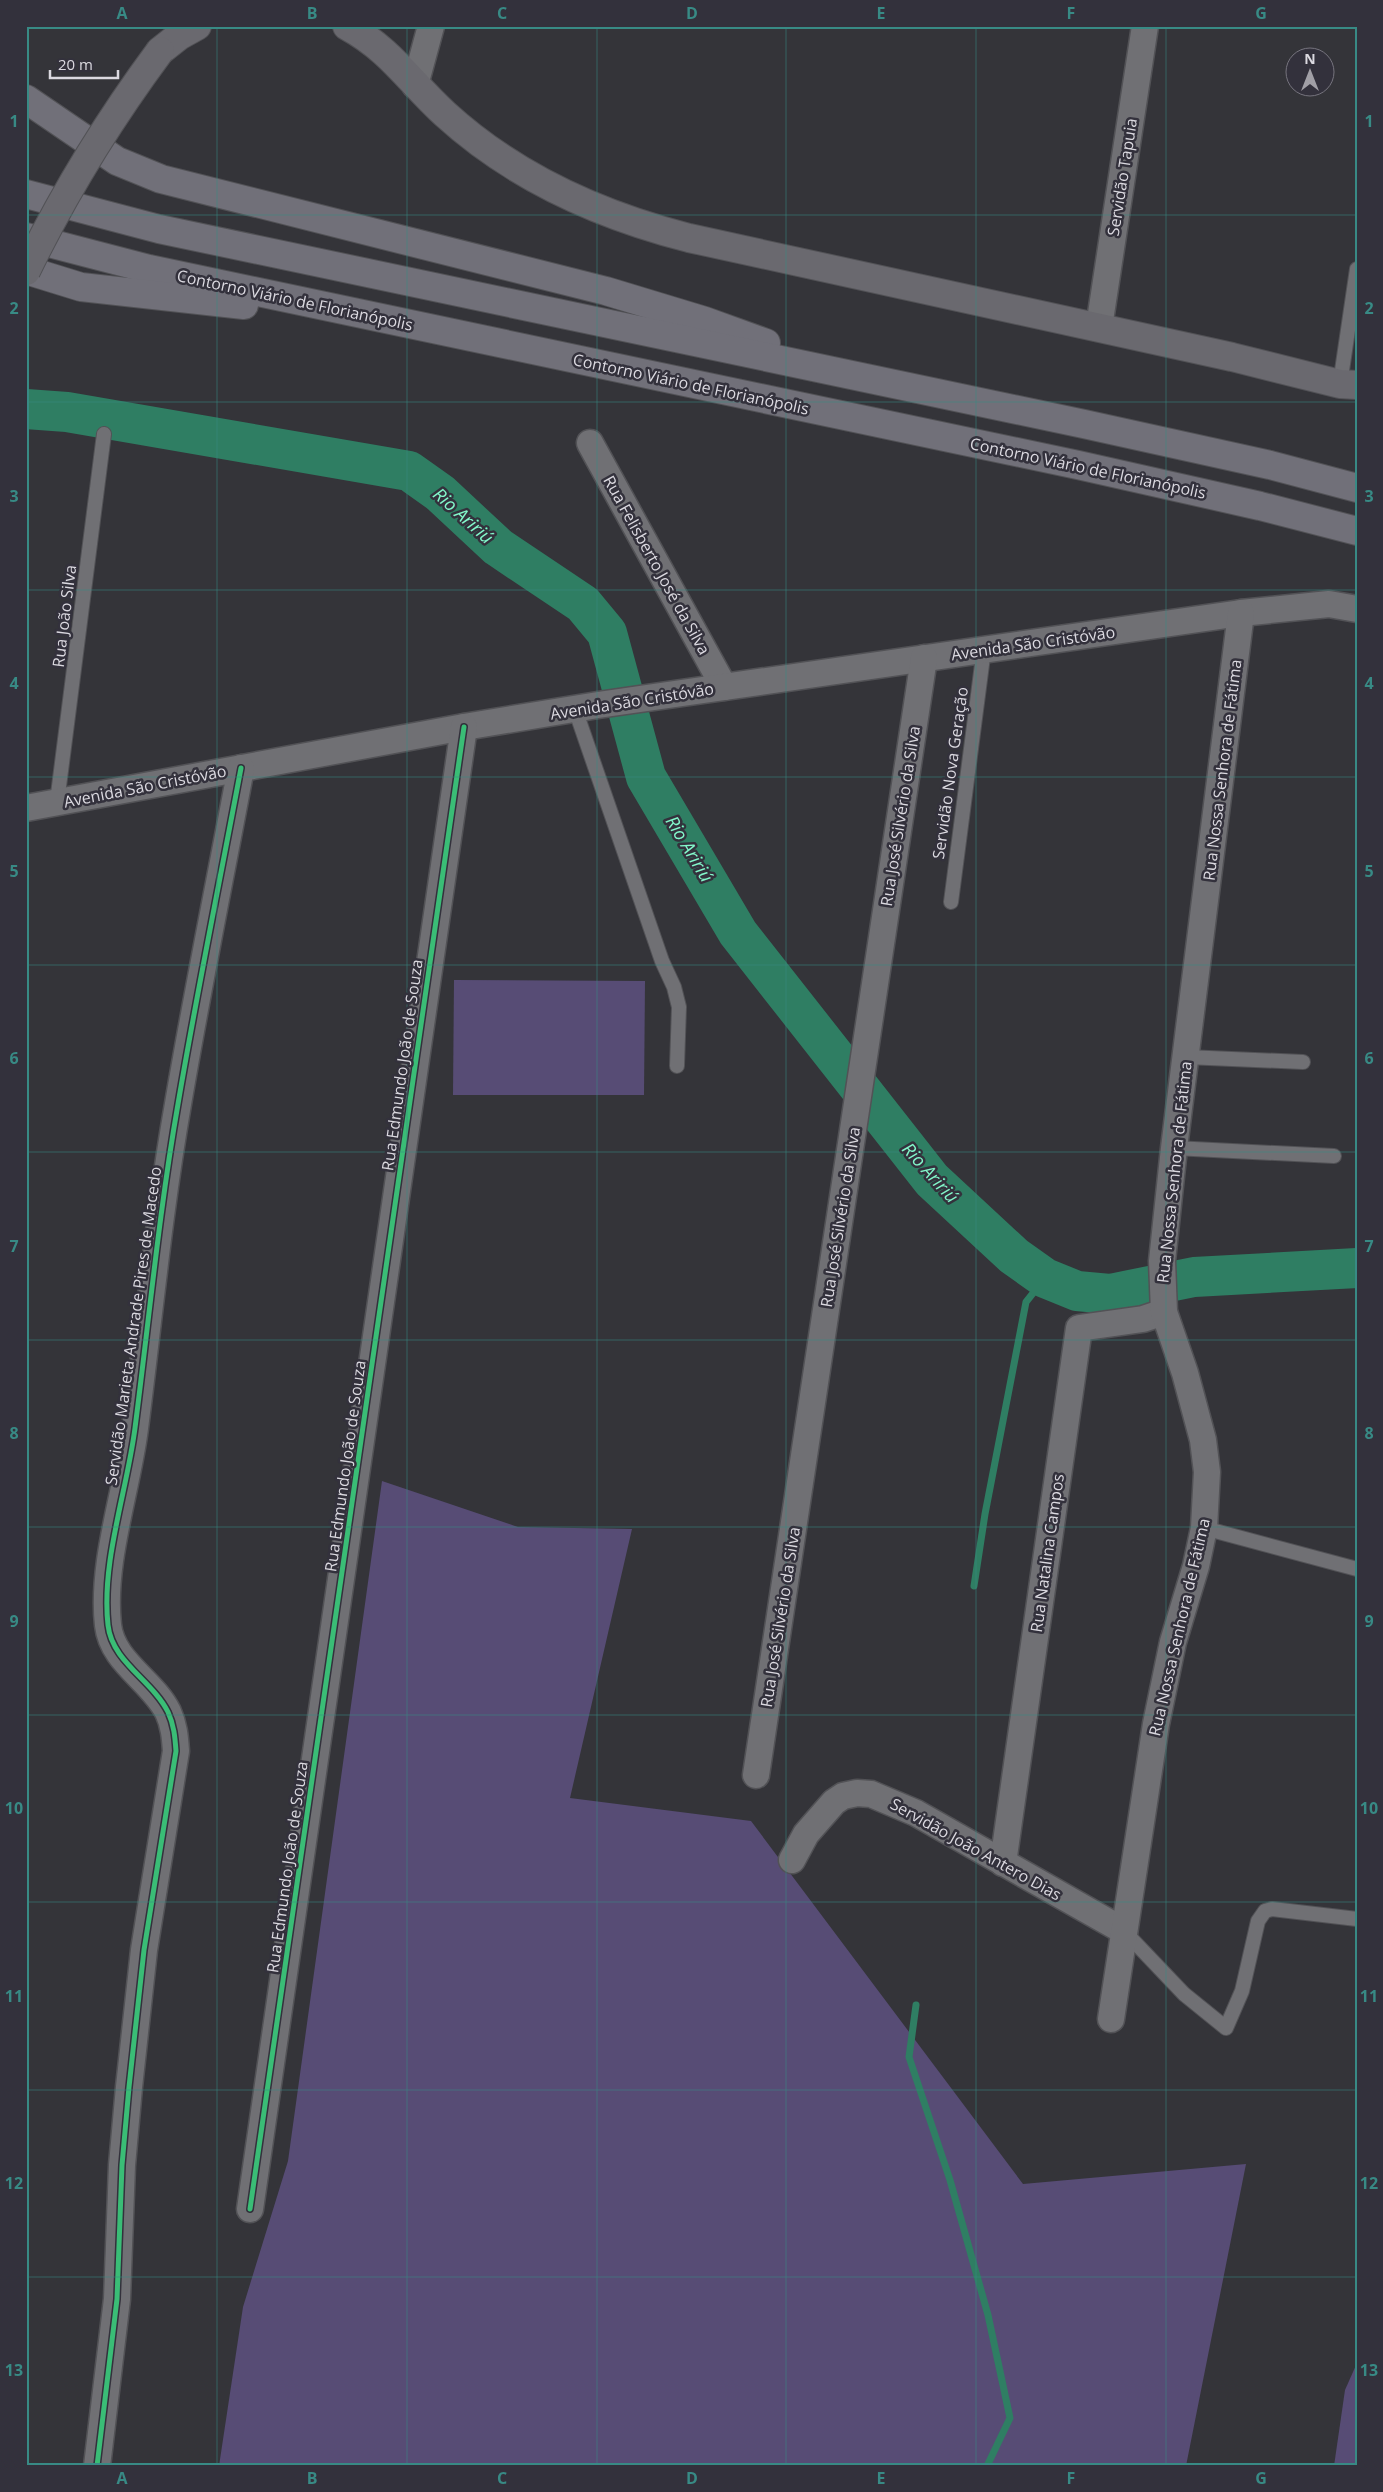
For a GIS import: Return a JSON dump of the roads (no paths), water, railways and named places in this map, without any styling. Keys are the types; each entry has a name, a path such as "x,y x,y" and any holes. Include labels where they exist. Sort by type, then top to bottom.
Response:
{"highway":[{"path":"26,99 117,161 161,179 606,291 704,321 768,344 829,371"},
{"path":"26,194 178,233 1270,465 1357,488"},
{"name":"Contorno Viário de Florianópolis","path":"26,237 150,270 1078,465 1260,506 1357,531"},
{"path":"26,271 81,287"},
{"path":"26,284 81,287 400,323"}],"main road":[{"path":"26,271 71,182 99,137 160,51 179,36 198,26"},
{"path":"347,26 385,51 415,85 452,120 515,166 552,188 623,219 689,238 1348,384"}],"street":[{"path":"415,85 431,26"},
{"name":"Servidão Tapuia","path":"1099,328 1145,26"},
{"name":"Rua Felisberto José da Silva","path":"590,443 724,686"},
{"name":"Avenida São Cristóvão","path":"26,808 464,727 724,686 1241,613 1328,604 1357,609"},
{"name":"Rua Nossa Senhora de Fátima","path":"1111,2019 1156,1724 1173,1642 1196,1566 1204,1528 1207,1472 1203,1440 1185,1373 1163,1305 1162,1261 1174,1148 1241,613"},
{"name":"Rua José Silvério da Silva","path":"756,1776 924,658"},
{"name":"Rua Edmundo João de Souza","path":"250,2209 464,727"},
{"name":"Servidão Marieta Andrade Pires de Macedo","path":"97,2466 117,2299 122,2165 133,2048 144,1950 176,1751 175,1728 167,1710 152,1689 117,1651 110,1638 108,1623 109,1585 114,1540 134,1431 153,1263 178,1104 240,768"},
{"name":"Rua Natalina Campos","path":"1003,1863 1079,1328 1129,1321 1163,1305"},
{"name":"Servidão João Antero Dias","path":"792,1860 806,1834 821,1815 843,1796 857,1793 872,1794 886,1798 1124,1931"}],"lane":[{"path":"1348,384 1357,268"},
{"name":"Rua João Silva","path":"57,802 104,434"},
{"name":"Servidão Nova Geração","path":"951,902 984,649"},
{"path":"587,707 662,962 674,987 679,1007 677,1066"},
{"path":"1186,1057 1303,1062"},
{"path":"1174,1148 1334,1156"},
{"path":"1204,1528 1357,1569"},
{"path":"1124,1931 1184,1994 1226,2028 1242,1990 1258,1921 1265,1911 1272,1909 1357,1919"}],"waterway":[{"name":"Rio Aririú","path":"26,409 67,412 409,471 440,493 498,547 583,604 607,633 646,777 738,933 932,1180 1014,1256 1045,1278 1077,1291 1110,1294 1194,1277 1357,1268"},
{"path":"974,1586 985,1514 1026,1302 1045,1278"},
{"path":"916,2005 909,2057 950,2180 988,2315 1010,2418 987,2466"}]}
